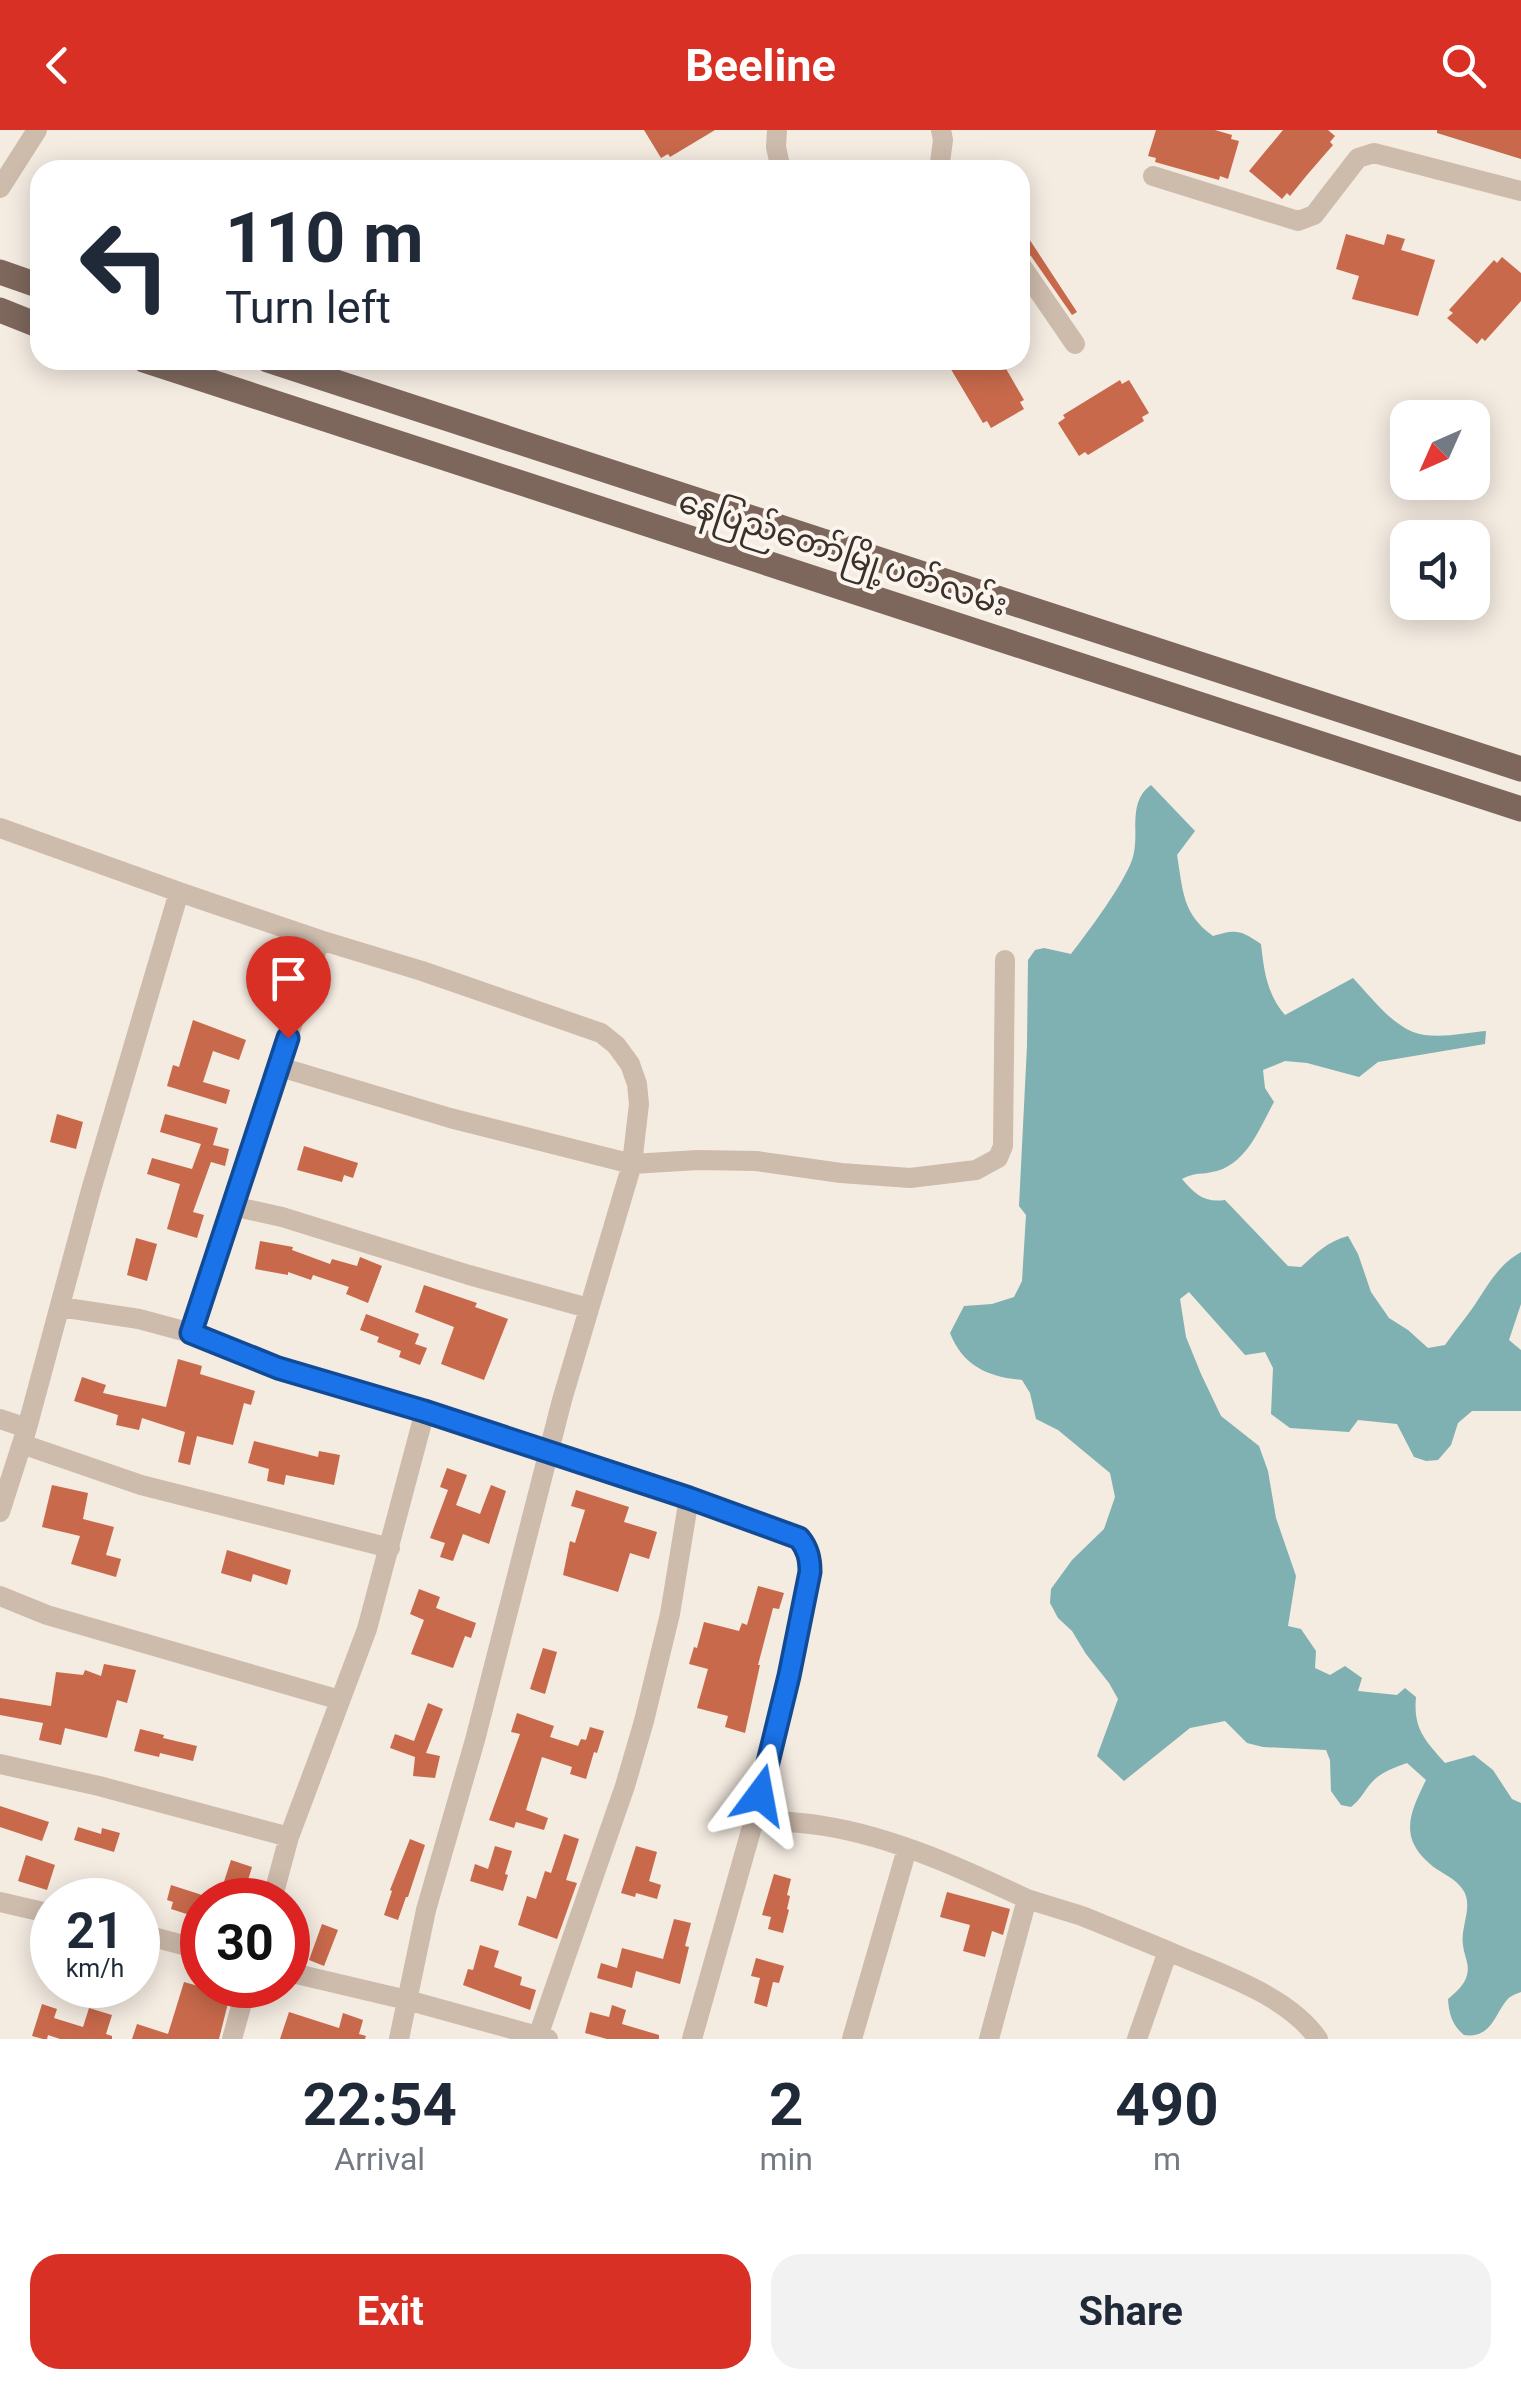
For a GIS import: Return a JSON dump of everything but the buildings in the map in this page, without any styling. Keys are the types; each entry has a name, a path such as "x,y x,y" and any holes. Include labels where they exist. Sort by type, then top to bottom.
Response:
{"main road":[{"path":"0,272 30,282"},
{"path":"0,310 30,322"},
{"name":"နေပြည်တော်မြို့ပတ်လမ်း","path":"175,370 1521,810"},
{"path":"299,370 1521,769"}],"street":[{"path":"0,188 36,130"},
{"path":"777,130 779,160"},
{"path":"942,130 944,160"},
{"path":"1153,176 1298,221 1314,215 1358,158 1374,153 1521,192"},
{"path":"1030,278 1076,344"},
{"path":"0,828 601,1033 630,1064 637,1084 639,1104 632,1164 588,1308 475,1740 426,1910 399,2039"},
{"path":"0,1512 179,892"},
{"path":"191,1333 320,940"},
{"path":"280,1067 450,1118 632,1164 756,1160 841,1173 910,1178 976,1170 998,1158 1003,1146 1004,960"},
{"path":"232,1206 282,1216 588,1308"},
{"path":"60,1307 139,1319 191,1333 278,1368 424,1411 689,1498 799,1538 806,1546 810,1572 789,1676 754,1820 692,2039"},
{"path":"278,1878 289,1836 367,1629 424,1411"},
{"path":"0,1419 25,1436 141,1485 390,1548"},
{"path":"310,1977 541,2038 644,1722 670,1614 689,1498"},
{"path":"0,1596 47,1615 340,1700"},
{"path":"0,1764 289,1836"},
{"path":"754,1820 827,1826 906,1849 1027,1899 1082,1916 1265,1995 1293,2012 1318,2039"},
{"path":"852,2039 906,1849"},
{"path":"989,2039 1027,1899"},
{"path":"0,1902 30,1909"},
{"path":"1138,2039 1168,1951"},
{"path":"232,2039 241,2008"}],"water":[{"path":"1151,785 1195,831 1177,855 1183,890 1195,919 1213,936 1238,932 1261,944 1270,990 1285,1015 1353,978 1388,1016 1413,1032 1440,1036 1486,1031 1485,1044 1378,1062 1359,1077 1285,1061 1263,1070 1265,1088 1274,1102 1250,1145 1224,1168 1182,1179 1200,1196 1225,1200 1288,1266 1301,1267 1328,1245 1348,1236 1371,1292 1389,1318 1428,1348 1445,1345 1494,1276 1521,1252 1521,1304 1509,1340 1521,1350 1521,1411 1472,1411 1458,1423 1451,1445 1438,1460 1426,1461 1414,1457 1397,1424 1358,1420 1349,1432 1290,1428 1271,1414 1273,1368 1265,1352 1245,1355 1189,1292 1180,1299 1186,1337 1221,1416 1259,1446 1268,1471 1276,1518 1296,1576 1288,1626 1301,1629 1316,1651 1315,1668 1330,1675 1345,1666 1362,1678 1358,1691 1397,1695 1405,1688 1416,1697 1416,1718 1422,1733 1445,1763 1474,1755 1493,1770 1512,1799 1521,1803 1521,1992 1508,1999 1492,2024 1481,2033 1464,2035 1450,2014 1448,1999 1467,1975 1463,1937 1467,1900 1457,1883 1429,1863 1413,1843 1412,1813 1426,1780 1407,1763 1379,1776 1351,1807 1341,1805 1331,1791 1326,1750 1247,1743 1225,1721 1190,1728 1124,1781 1097,1756 1118,1699 1050,1603 1051,1589 1072,1560 1104,1529 1115,1497 1110,1473 1058,1430 1036,1419 1030,1393 1022,1380 978,1368 962,1354 950,1333 964,1306 1014,1297 1022,1281 1026,1215 1019,1206 1028,960 1035,950 1044,948 1071,954 1095,921 1132,860 1136,810 1143,792"}],"route":[{"path":"288,1038 191,1333 278,1368 424,1411 799,1538 806,1546 810,1572 760,1795"}]}
